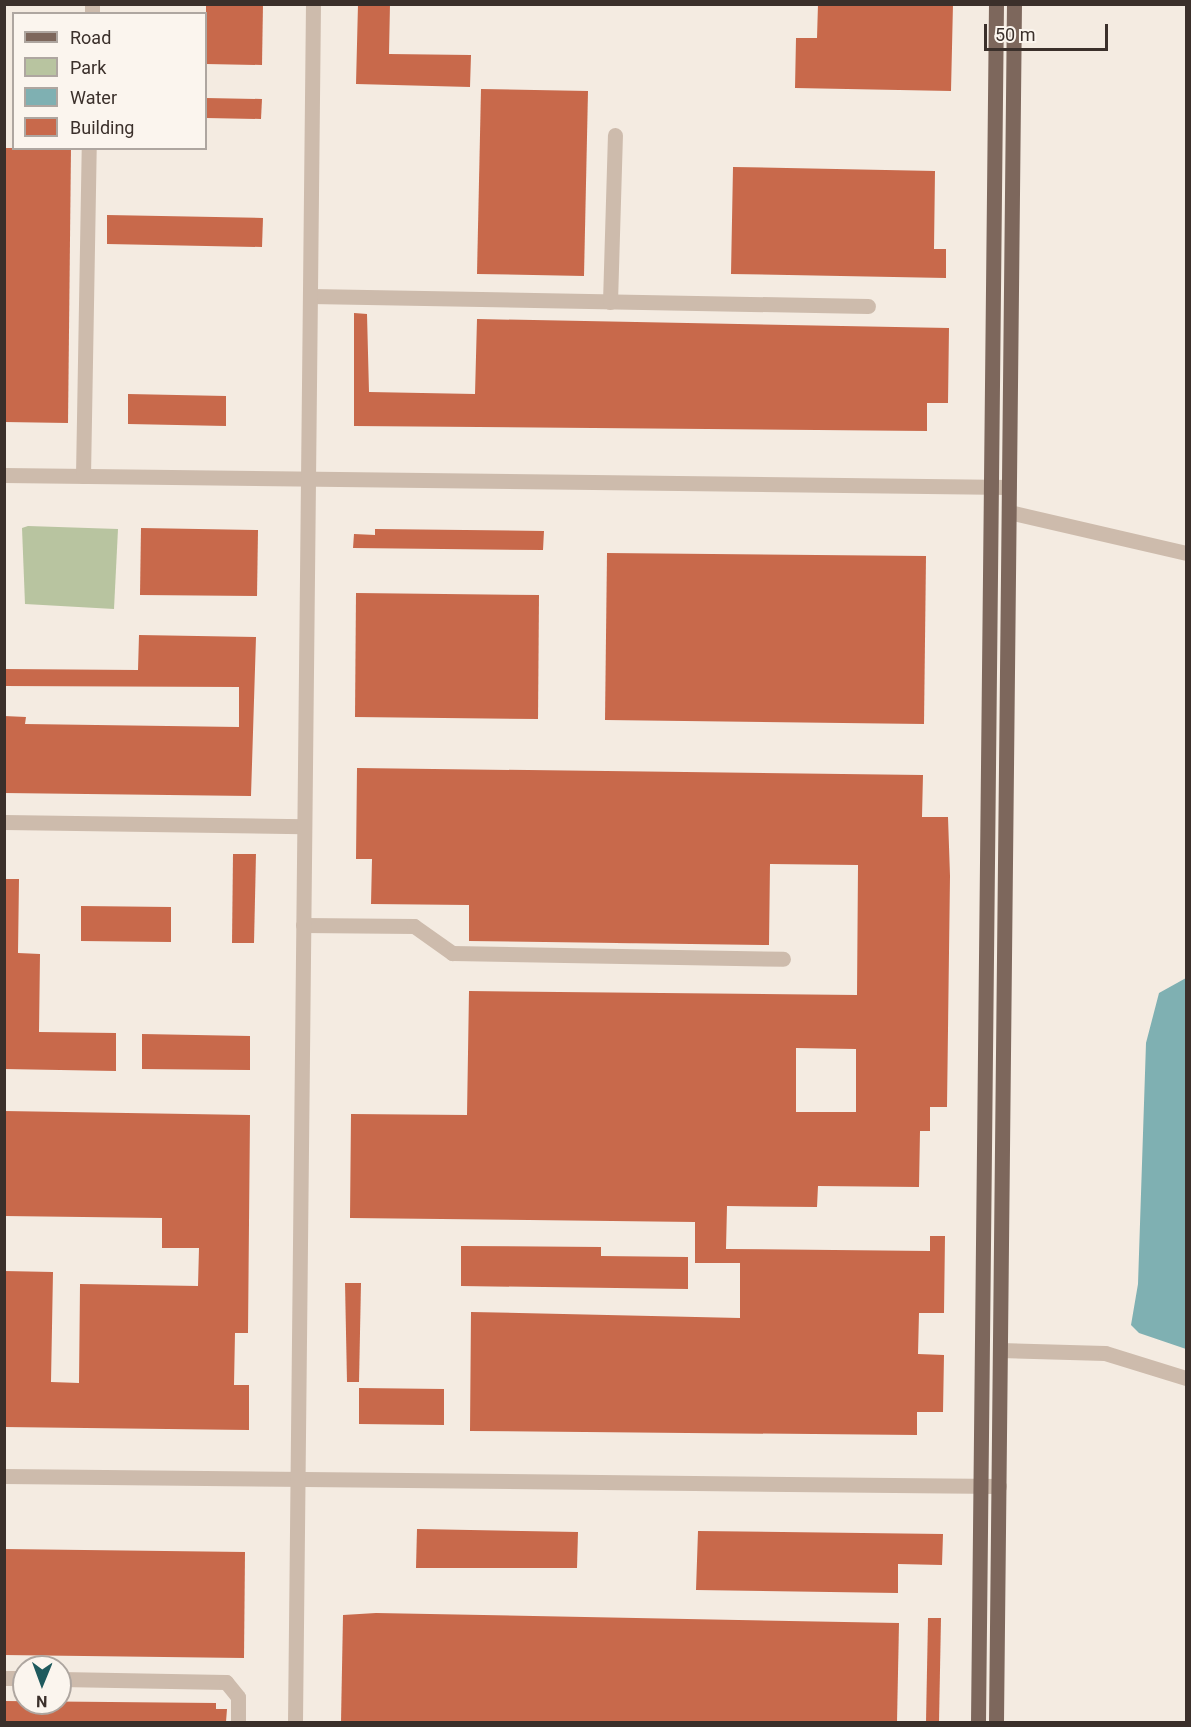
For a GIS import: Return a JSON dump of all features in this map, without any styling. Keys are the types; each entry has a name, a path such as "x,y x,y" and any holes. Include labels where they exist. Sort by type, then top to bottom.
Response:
{"main road":[{"path":"978,1722 996,4"},
{"path":"996,1722 1014,4"}],"street":[{"path":"295,1722 313,4"},
{"path":"610,302 615,135"},
{"path":"82,476 89,150"},
{"path":"310,297 868,306"},
{"path":"4,475 1009,487"},
{"path":"1009,512 1186,553"},
{"path":"4,822 304,826"},
{"path":"303,925 414,926 432,934 452,953 783,959"},
{"path":"1000,1350 1106,1353 1186,1378"},
{"path":"4,1476 999,1486"},
{"path":"72,1679 226,1682 238,1697 238,1722"}],"green space":[{"path":"28,526 118,529 114,609 25,604 22,528"}],"water":[{"path":"1186,978 1186,1349 1139,1333 1131,1325 1138,1284 1146,1043 1159,993"}],"building":[{"path":"206,4 263,4 262,65 207,64"},
{"path":"358,4 390,4 389,54 471,55 470,87 356,84"},
{"path":"818,4 953,4 951,91 795,88 796,38 817,38"},
{"path":"481,89 588,91 584,276 477,274"},
{"path":"207,98 262,99 261,119 207,118"},
{"path":"4,148 71,150 68,423 4,422"},
{"path":"733,167 935,171 934,249 946,249 946,278 731,274"},
{"path":"107,215 263,218 262,247 107,244"},
{"path":"354,313 367,314 369,392 475,394 477,319 949,328 948,403 927,403 927,431 354,426"},
{"path":"128,394 226,396 226,426 128,424"},
{"path":"141,528 258,530 257,596 140,595"},
{"path":"375,529 544,531 543,550 353,548 354,534 375,535"},
{"path":"607,553 926,556 924,724 605,720"},
{"path":"356,593 539,595 538,719 355,717"},
{"path":"139,635 256,637 251,796 4,793 4,716 26,717 25,724 239,727 239,687 4,686 4,669 138,670"},
{"path":"357,768 923,775 922,817 948,817 950,876 947,1107 930,1107 930,1131 920,1131 919,1187 818,1186 817,1207 727,1206 726,1249 930,1251 930,1236 945,1236 944,1313 919,1313 918,1354 944,1355 943,1412 917,1412 917,1435 470,1431 471,1312 740,1318 740,1263 695,1263 695,1222 350,1218 351,1114 467,1115 469,991 857,995 858,865 770,864 769,945 469,941 469,905 371,904 372,859 356,859","holes":["796,1048 856,1049 856,1112 796,1112"]},
{"path":"233,854 256,854 254,943 232,943"},
{"path":"4,879 19,879 18,953 40,954 39,1032 116,1033 116,1071 4,1069"},
{"path":"81,906 171,907 171,942 81,941"},
{"path":"142,1034 250,1036 250,1070 142,1069"},
{"path":"4,1111 250,1115 248,1333 235,1333 234,1385 249,1385 249,1430 4,1427 4,1271 53,1272 51,1382 79,1383 80,1284 198,1286 199,1248 162,1248 162,1218 4,1216"},
{"path":"461,1246 601,1247 601,1256 688,1257 688,1289 461,1286"},
{"path":"345,1283 361,1283 359,1382 347,1382"},
{"path":"359,1388 444,1389 444,1425 359,1424"},
{"path":"417,1529 578,1532 577,1568 416,1568"},
{"path":"698,1531 943,1534 942,1565 898,1564 898,1593 696,1590"},
{"path":"4,1549 245,1552 244,1658 4,1655"},
{"path":"376,1613 899,1623 897,1722 341,1722 343,1615"},
{"path":"928,1618 941,1618 939,1722 926,1722"},
{"path":"4,1701 12,1701 12,1715 72,1715 72,1702 216,1703 216,1709 227,1709 226,1722 4,1722"}]}
